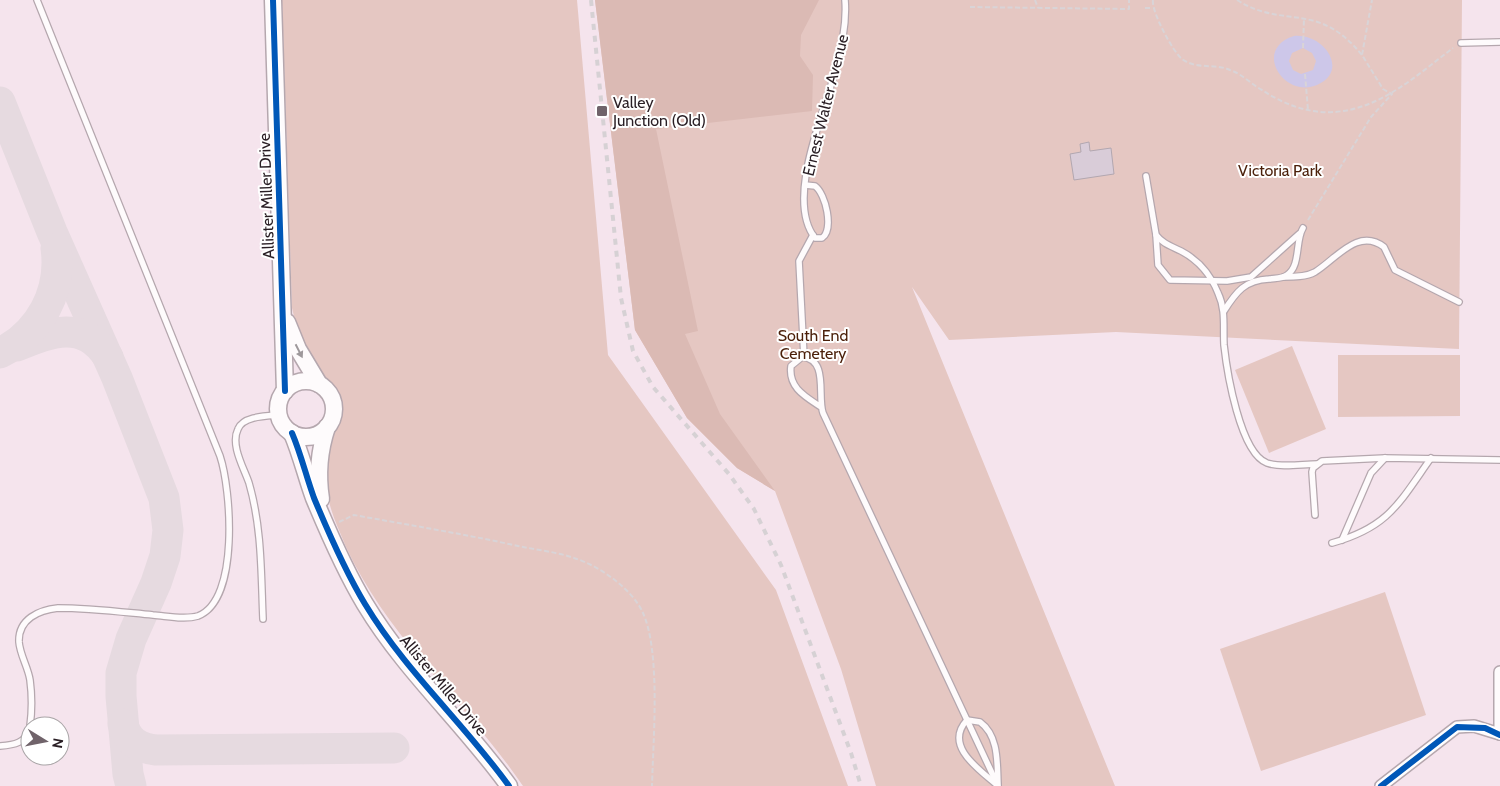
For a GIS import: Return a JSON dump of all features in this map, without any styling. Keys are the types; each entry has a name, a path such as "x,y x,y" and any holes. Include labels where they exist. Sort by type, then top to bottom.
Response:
{"street":[{"name":"Allister Miller Drive","path":"273,0 285,391"},
{"name":"Allister Miller Drive","path":"284,315 298,349 319,384"},
{"path":"304,381 319,384 326,389 334,404 334,412 327,427 311,436 292,433 286,428 279,414 279,402 285,391 304,381"},
{"name":"Allister Miller Drive","path":"327,427 321,444 318,468 327,528"},
{"name":"Allister Miller Drive","path":"292,433 314,497 356,588 392,645 414,674 469,735 509,786"},
{"path":"1381,786 1458,727 1474,726 1500,735 1500,672"}],"lane":[{"path":"30,716 30,681 19,642 22,628 28,618 42,610 58,608 182,617 204,613 215,602 224,580 228,515 227,484 220,456 37,0"},
{"name":"Ernest Walter Avenue","path":"813,236 807,219 805,185 812,144 839,54 845,22 845,0"},
{"path":"1461,43 1500,42"},
{"path":"1146,176 1156,235 1158,265 1170,280 1227,281 1251,277 1301,231"},
{"path":"804,357 799,261 813,236 824,237 828,231 827,220 818,188 812,185 805,185"},
{"path":"1284,277 1292,270 1301,231"},
{"path":"1156,235 1162,242 1195,260 1211,280 1224,311 1227,368 1245,434 1254,453 1271,464 1317,464"},
{"path":"1224,311 1240,287 1258,280 1313,273 1353,243 1369,240 1384,247 1395,270 1459,302"},
{"path":"821,407 806,398 792,382 791,366 797,360 804,357 811,360 819,371 821,407 879,537 998,786"},
{"path":"263,619 260,534 248,483 236,444 236,434 238,426 245,421 279,414"},
{"path":"1342,540 1370,473 1385,458"},
{"path":"1315,515 1312,472 1317,464 1322,461 1385,458 1500,460"},
{"path":"1332,542 1342,540 1368,528 1393,512 1431,458"},
{"path":"967,720 980,722 992,737 996,753 998,786"},
{"path":"967,720 960,732 962,751 981,772 998,786"},
{"path":"0,746 20,741"}],"path":[{"path":"1036,0 1038,8"},
{"path":"970,7 1129,9 1129,0"},
{"path":"1153,0 1152,8 1169,44 1185,61 1195,65 1228,69 1269,94 1308,110 1343,111 1392,94"},
{"path":"1237,0 1258,10 1322,21 1338,30 1362,55 1383,89 1392,94"},
{"path":"1362,55 1372,0"},
{"path":"1145,8 1152,8"},
{"path":"1304,17 1304,48"},
{"path":"1301,231 1320,204 1371,118 1392,94 1461,43"},
{"path":"1304,74 1308,110"},
{"path":"327,528 354,515 489,539 578,559 608,574 643,612 650,640 654,668 652,786"}],"green space":[{"path":"282,0 577,0 608,355 776,590 848,786 523,786 478,727 429,670 383,611 363,580 346,547 330,507 326,485 327,461 331,432 340,406 333,389 324,380 308,354 297,328 292,308"},
{"name":"Victoria Park","path":"595,0 1462,0 1459,349 1116,332 949,340 912,287 1115,786 876,786 841,669 775,491 737,468 687,418 635,330"},
{"path":"1292,346 1326,429 1269,453 1235,370"},
{"path":"1338,355 1460,355 1460,416 1338,417"},
{"path":"1385,592 1426,715 1261,771 1220,649"}],"shaded area":[{"path":"595,0 819,0 801,35 800,56 813,75 812,111 656,129 698,331 685,334 720,414 775,491 737,468 687,418 635,330"},
{"path":"1294,36 1305,37 1315,40 1323,46 1329,54 1332,63 1332,71 1327,79 1317,85 1305,87 1294,85 1284,79 1277,71 1274,61 1275,51 1282,42","holes":["1303,48 1312,53 1316,61 1313,70 1301,74 1293,70 1289,61 1292,53"]}],"building":[{"path":"1089,142 1090,151 1111,148 1114,174 1074,180 1070,154 1081,152 1080,144"}],"taxiway":[{"path":"0,102 52,232 117,378 164,498 168,530 165,556 156,583 131,639 121,673 121,696 128,774 131,786"},
{"path":"0,353 14,345 26,334 37,323 45,310 55,280 56,248"},
{"path":"17,346 54,333 77,333 88,337 108,357"},
{"path":"123,724 127,735 135,743 156,750 394,748"}],"railway":[{"path":"591,0 621,298 633,351 653,387 729,474 754,509 781,565 851,753 861,786"}],"cycle path":[{"path":"273,0 285,391"},
{"path":"292,433 314,498 331,539 365,604 381,629 416,675 473,740 509,786"},
{"path":"1381,786 1457,727 1485,728 1500,735"}],"place":[{"name":"Valley Junction (Old)","path":"602,111"}],"park label":[{"name":"South End Cemetery","path":"813,344"}]}
